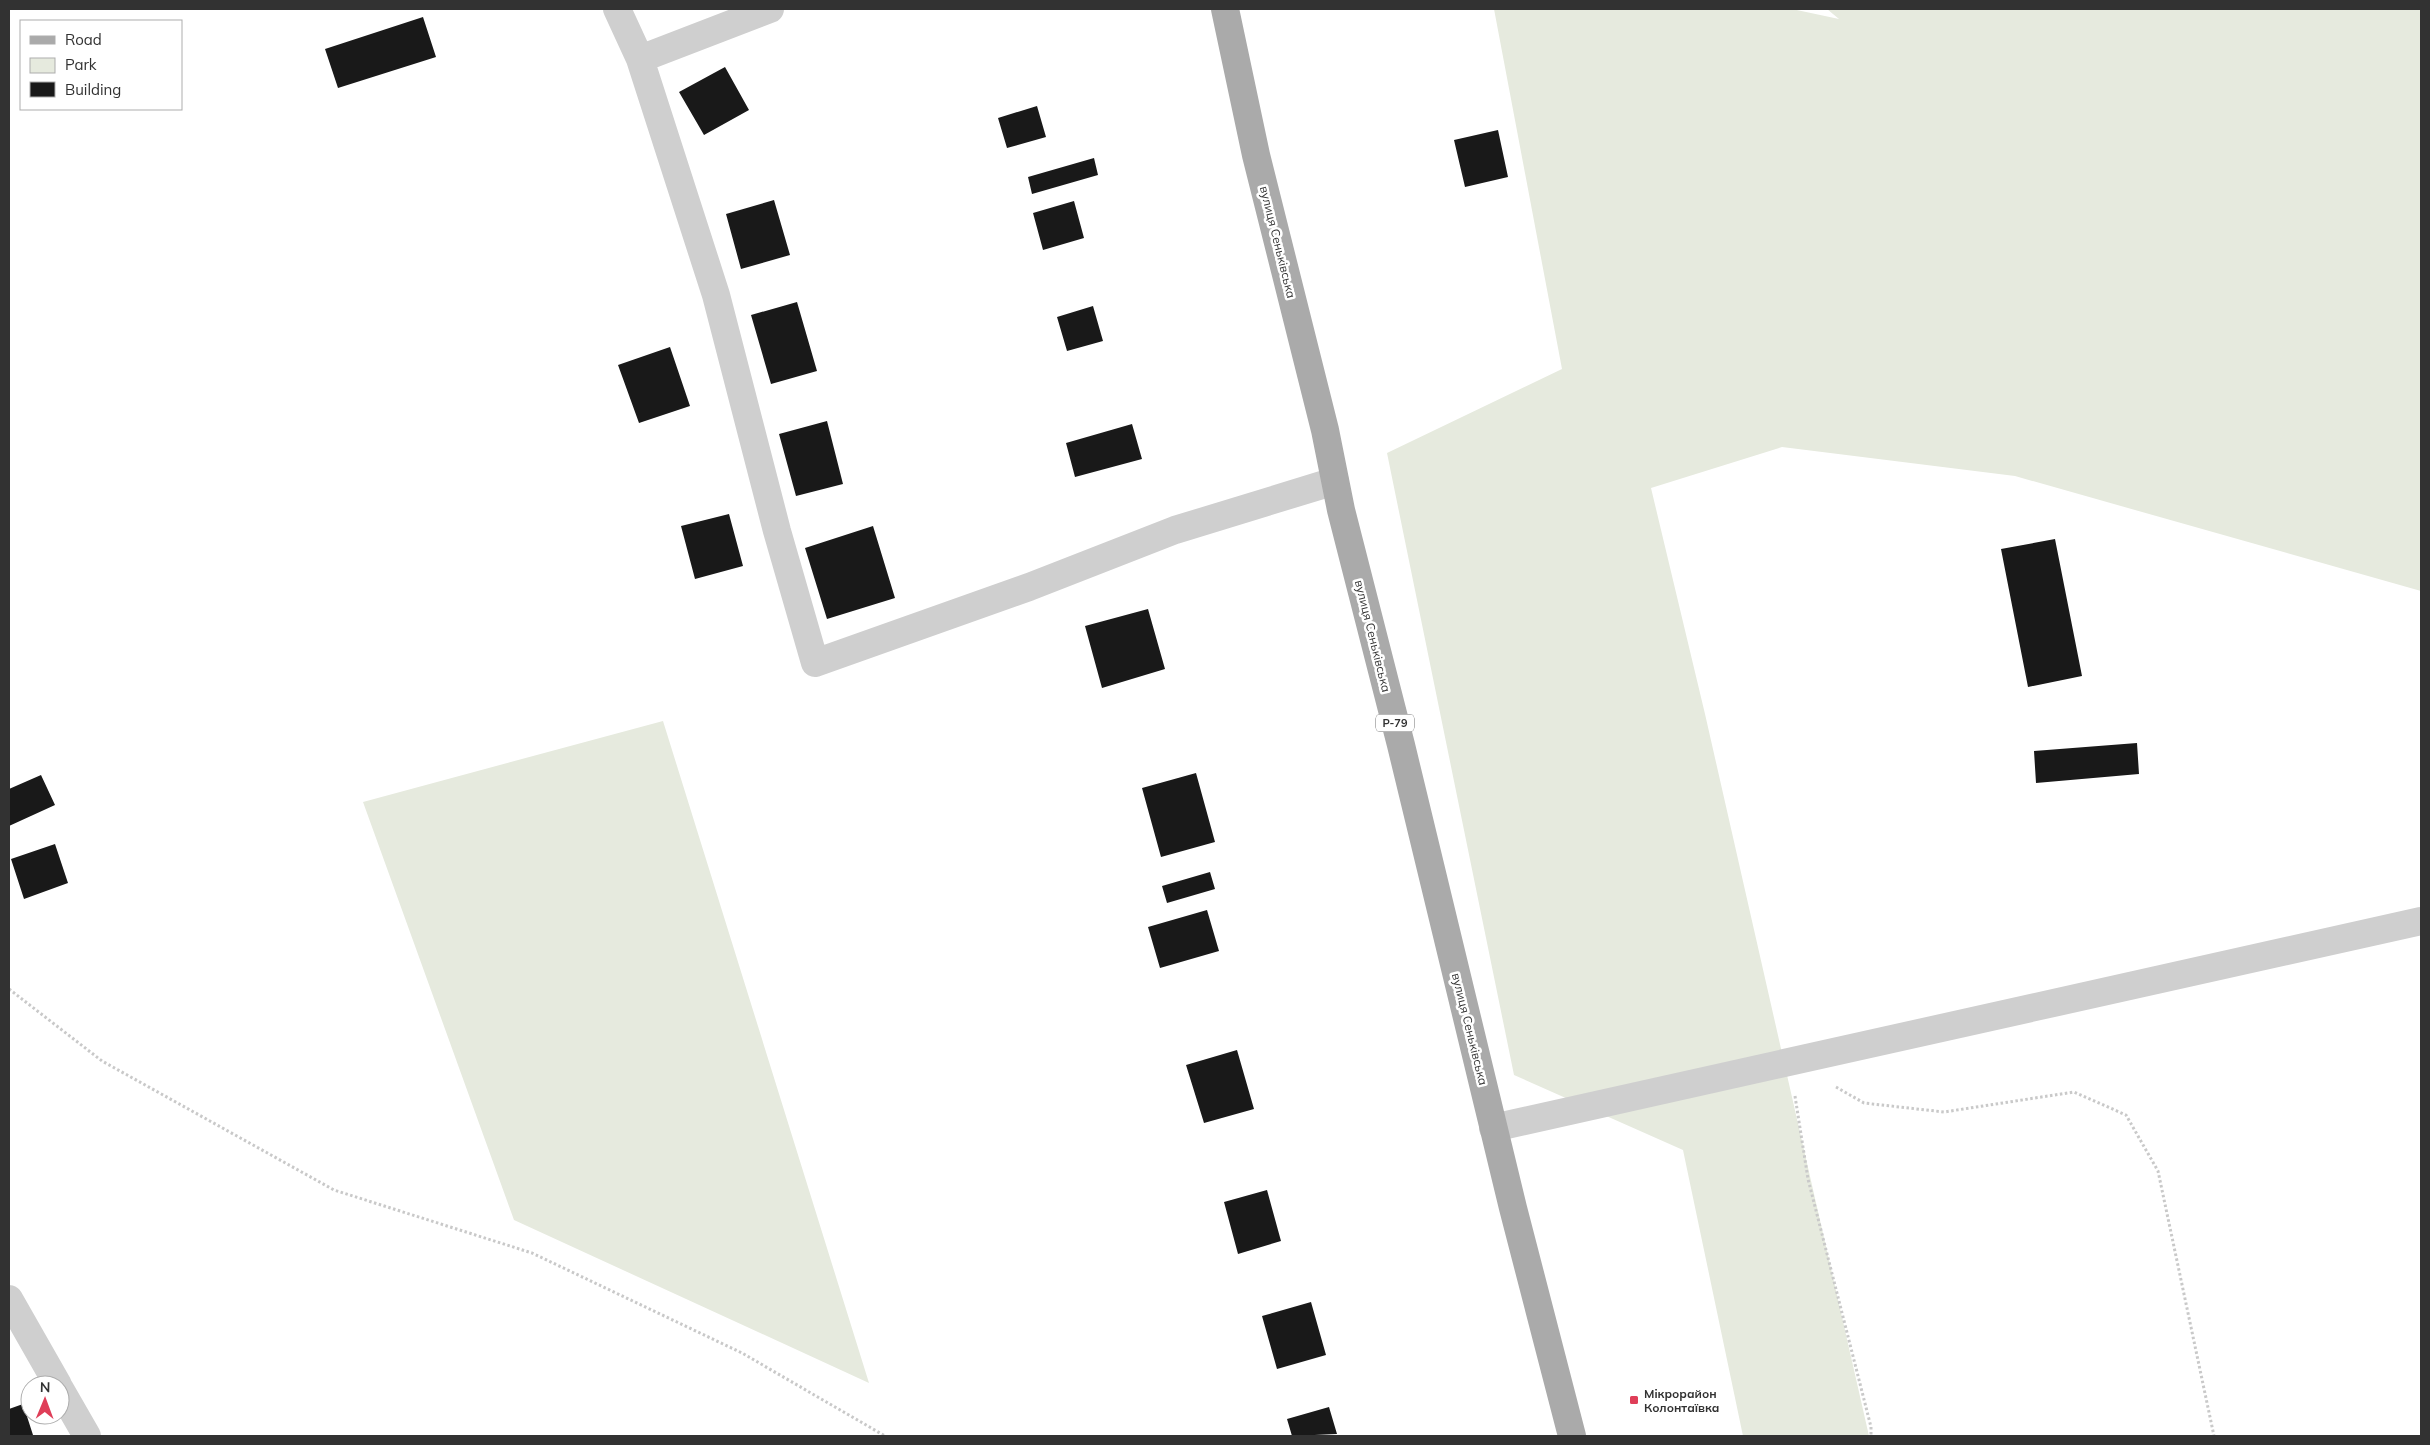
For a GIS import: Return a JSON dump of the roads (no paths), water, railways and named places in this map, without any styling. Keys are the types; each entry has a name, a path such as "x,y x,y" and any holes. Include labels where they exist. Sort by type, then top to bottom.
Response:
{"main road":[{"name":"вулиця Сенькiвська","path":"1225,9 1256,155 1325,430 1335,480 1494,1128 1572,1436"}],"street":[{"path":"617,9 640,59 716,294 777,531 815,663 1028,587 1175,530 1335,480"},
{"path":"640,59 770,9"},
{"path":"1494,1128 2421,921"},
{"path":"9,1299 52,1375"},
{"path":"70,1406 87,1436"}],"place":[{"name":"Мiкрорайон Колонтаївка","path":"1634,1400"}]}
